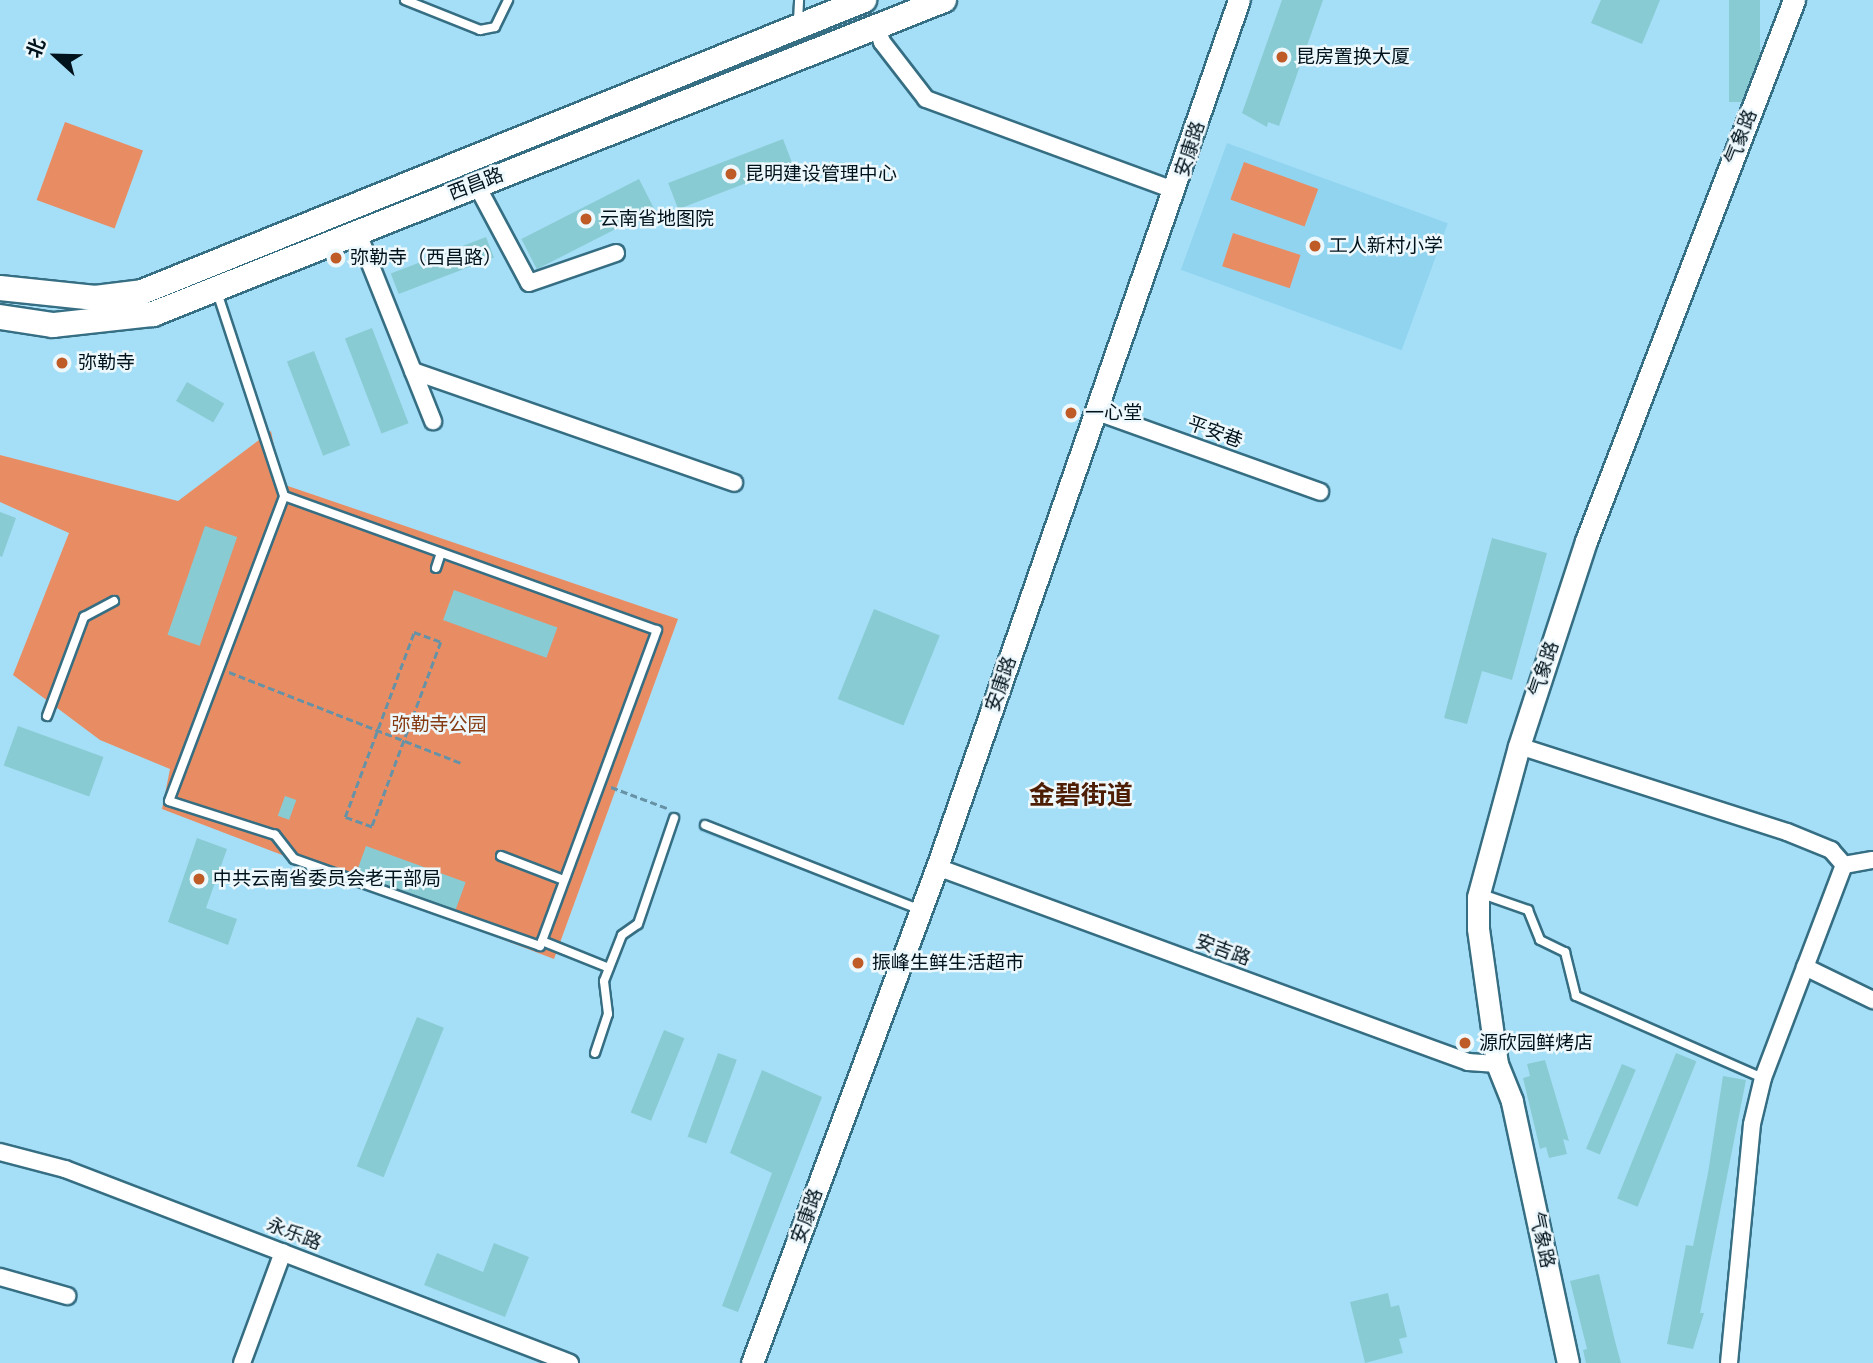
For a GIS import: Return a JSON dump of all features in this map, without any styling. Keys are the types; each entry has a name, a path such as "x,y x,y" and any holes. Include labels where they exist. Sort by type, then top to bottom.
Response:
{"main road":[{"name":"西昌路","path":"0,288 95,298 142,292 864,0"},
{"name":"西昌路","path":"0,317 53,325 108,323 153,314 944,0"}],"street":[{"name":"安康路","path":"752,1363 937,867 1176,191 1239,0"},
{"name":"气象路","path":"1568,1363 1512,1101 1497,1064 1478,928 1479,893 1519,746 1586,541 1794,0"},
{"path":"877,26 882,42 926,99 1176,191"},
{"path":"476,184 529,283 616,253"},
{"path":"357,231 433,421"},
{"path":"413,371 734,483"},
{"name":"平安巷","path":"1097,412 1320,492"},
{"path":"1519,746 1787,832 1832,850 1844,865"},
{"path":"1844,865 1873,860"},
{"path":"1729,1363 1752,1124 1763,1078 1844,865"},
{"name":"安吉路","path":"937,867 1468,1062 1497,1064"},
{"path":"1805,967 1873,1000"},
{"name":"永乐路","path":"0,1152 65,1169 570,1363"},
{"path":"242,1363 283,1252"},
{"path":"0,1277 67,1296"}],"lane":[{"path":"405,0 480,30 495,27 508,0"},
{"path":"797,26 799,0"},
{"path":"216,287 284,496 169,801 275,835 294,859 540,946 657,629 284,496"},
{"path":"436,568 441,553"},
{"path":"47,716 84,617 114,601"},
{"path":"595,1053 608,1014 604,981 622,935 638,925 673,814"},
{"path":"705,825 920,910"},
{"path":"501,856 564,880"},
{"path":"1479,893 1528,910 1540,940 1565,952 1576,996 1763,1078"},
{"path":"542,941 609,968"}],"path":[{"path":"414,632 441,642 372,827 345,817 376,729 414,632"},
{"path":"219,668 461,762"},
{"path":"600,783 673,814"}],"shaded area":[{"name":"工人新村小学","path":"1227,143 1448,223 1402,350 1181,270"},
{"path":"704,819 892,891 887,903 699,831"}],"green space":[{"path":"65,122 143,150 115,228 37,200"},
{"path":"1244,162 1318,189 1305,227 1230,200"},
{"path":"1233,233 1301,255 1290,288 1222,266"},
{"name":"弥勒寺公园","path":"271,431 282,484 678,619 554,959 162,809 170,769 100,740 13,675 69,533 0,502 0,455 178,501"}],"building":[{"name":"昆房置换大厦","path":"1282,0 1323,0 1279,126 1268,122 1267,127 1242,113"},
{"path":"1601,0 1660,0 1642,44 1591,23"},
{"path":"1729,0 1760,0 1760,102 1729,102"},
{"name":"昆明建设管理中心","path":"783,139 793,165 678,209 668,183"},
{"name":"云南省地图院","path":"639,179 654,209 537,269 521,239"},
{"path":"486,237 494,258 399,294 391,274"},
{"path":"372,328 409,423 381,434 345,338"},
{"path":"314,351 350,445 323,456 287,361"},
{"path":"187,382 224,404 213,423 176,401"},
{"path":"0,512 16,518 2,557 0,556"},
{"path":"205,526 237,537 200,646 168,635"},
{"path":"1492,538 1547,553 1512,680 1482,671 1467,724 1444,718"},
{"path":"454,590 557,628 546,658 443,620"},
{"path":"874,609 940,636 903,726 838,699"},
{"path":"18,726 104,757 89,797 4,765"},
{"path":"285,796 296,800 289,820 278,816"},
{"name":"中共云南省委员会老干部局","path":"197,838 227,849 206,908 237,919 228,945 168,922"},
{"path":"366,846 466,882 455,910 356,874"},
{"path":"417,1017 444,1028 384,1177 357,1166"},
{"path":"664,1030 684,1038 651,1121 631,1113"},
{"path":"718,1053 737,1060 706,1143 688,1137"},
{"path":"1676,1053 1696,1061 1638,1207 1617,1199"},
{"path":"1545,1060 1569,1141 1563,1139 1567,1154 1549,1158 1546,1147 1540,1149 1523,1078 1530,1076 1527,1064"},
{"path":"1622,1064 1636,1070 1600,1155 1586,1149"},
{"path":"762,1070 822,1097 738,1312 722,1306 772,1173 730,1153"},
{"path":"1723,1076 1746,1080 1700,1313 1704,1313 1693,1349 1667,1344 1686,1245 1693,1246"},
{"path":"494,1243 529,1257 505,1317 424,1285 437,1253 483,1272"},
{"path":"1599,1274 1621,1363 1586,1363 1583,1350 1587,1349 1570,1281"},
{"path":"1388,1293 1391,1307 1399,1305 1407,1337 1399,1339 1403,1353 1365,1363 1350,1302"}],"place":[{"name":"昆房置换大厦","path":"1282,57"},
{"name":"昆明建设管理中心","path":"731,174"},
{"name":"云南省地图院","path":"586,219"},
{"name":"工人新村小学","path":"1315,246"},
{"name":"弥勒寺（西昌路）","path":"336,258"},
{"name":"弥勒寺","path":"62,363"},
{"name":"一心堂","path":"1071,413"},
{"name":"中共云南省委员会老干部局","path":"199,879"},
{"name":"振峰生鲜生活超市","path":"858,963"},
{"name":"源欣园鲜烤店","path":"1465,1043"}],"district":[{"name":"金碧街道","path":"1081,796"}]}
